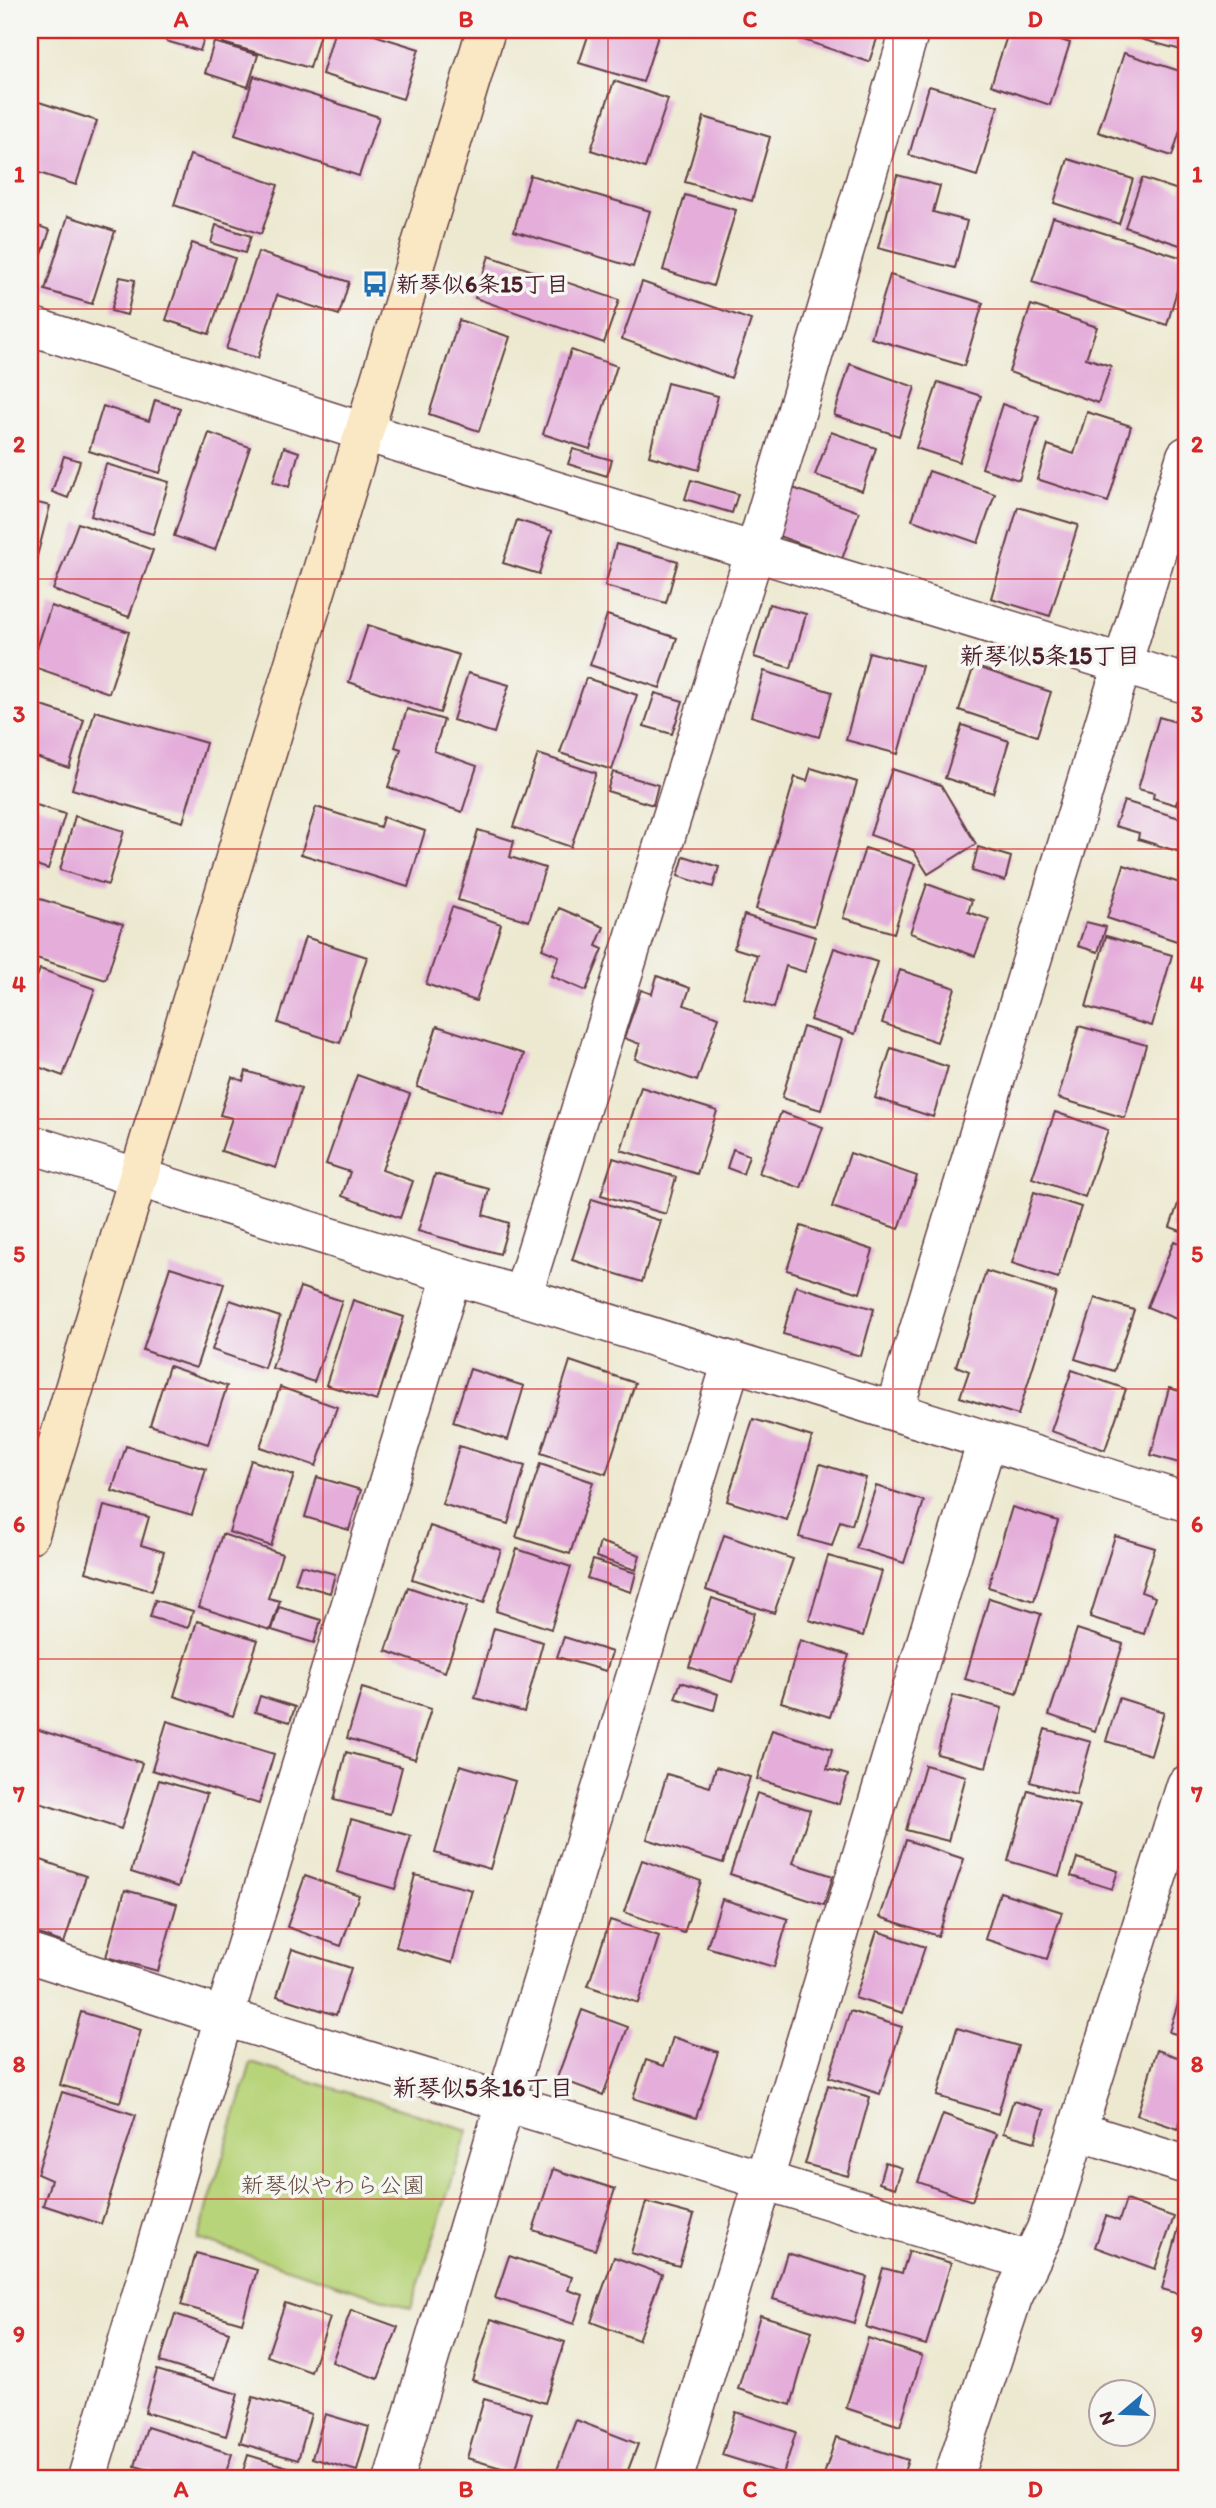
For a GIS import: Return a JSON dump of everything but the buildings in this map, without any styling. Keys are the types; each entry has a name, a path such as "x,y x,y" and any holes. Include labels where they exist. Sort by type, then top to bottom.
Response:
{"street":[{"path":"30,1534 485,30"},
{"path":"522,1297 755,551 910,30"},
{"path":"30,326 364,432 1186,684"},
{"path":"894,1411 1186,456"},
{"path":"30,1144 1186,1502"},
{"path":"87,2478 224,2017 452,1275"},
{"path":"394,2478 505,2103 732,1361"},
{"path":"674,2478 987,1440"},
{"path":"953,2478 1013,2297 1046,2229 1186,1785"},
{"path":"30,1954 224,2017 1030,2262"},
{"path":"1078,2132 1186,2165"}],"green space":[{"name":"新琴似やわら公園","path":"251,2063 468,2130 411,2308 198,2239"}],"place":[{"name":"新琴似6条15丁目","path":"375,284"}],"district":[{"name":"新琴似5条15丁目","path":"1050,656"},
{"name":"新琴似5条16丁目","path":"483,2088"}]}
